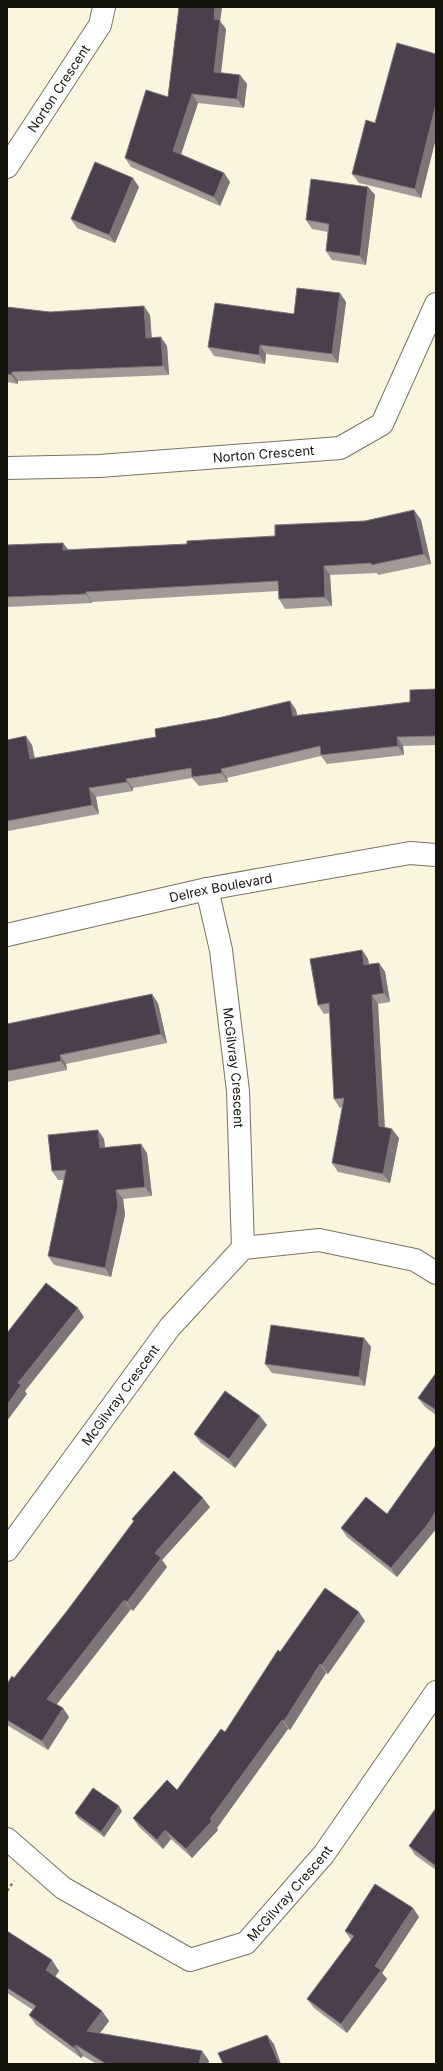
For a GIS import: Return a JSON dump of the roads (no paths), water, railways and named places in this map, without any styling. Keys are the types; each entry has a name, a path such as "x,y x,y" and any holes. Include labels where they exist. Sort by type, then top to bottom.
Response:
{"street":[{"name":"Norton Crescent","path":"7,167 100,25 104,7"},
{"name":"Norton Crescent","path":"7,468 99,466 340,448 382,424 436,304"},
{"name":"Delrex Boulevard","path":"7,935 207,889 410,853 436,855"},
{"name":"McGilvray Crescent","path":"7,1550 170,1327 243,1248 238,1091 221,950 207,889"},
{"path":"243,1248 319,1240 415,1260 436,1273"},
{"name":"McGilvray Crescent","path":"7,1840 63,1888 190,1960 246,1943 324,1854 436,1692"}]}
